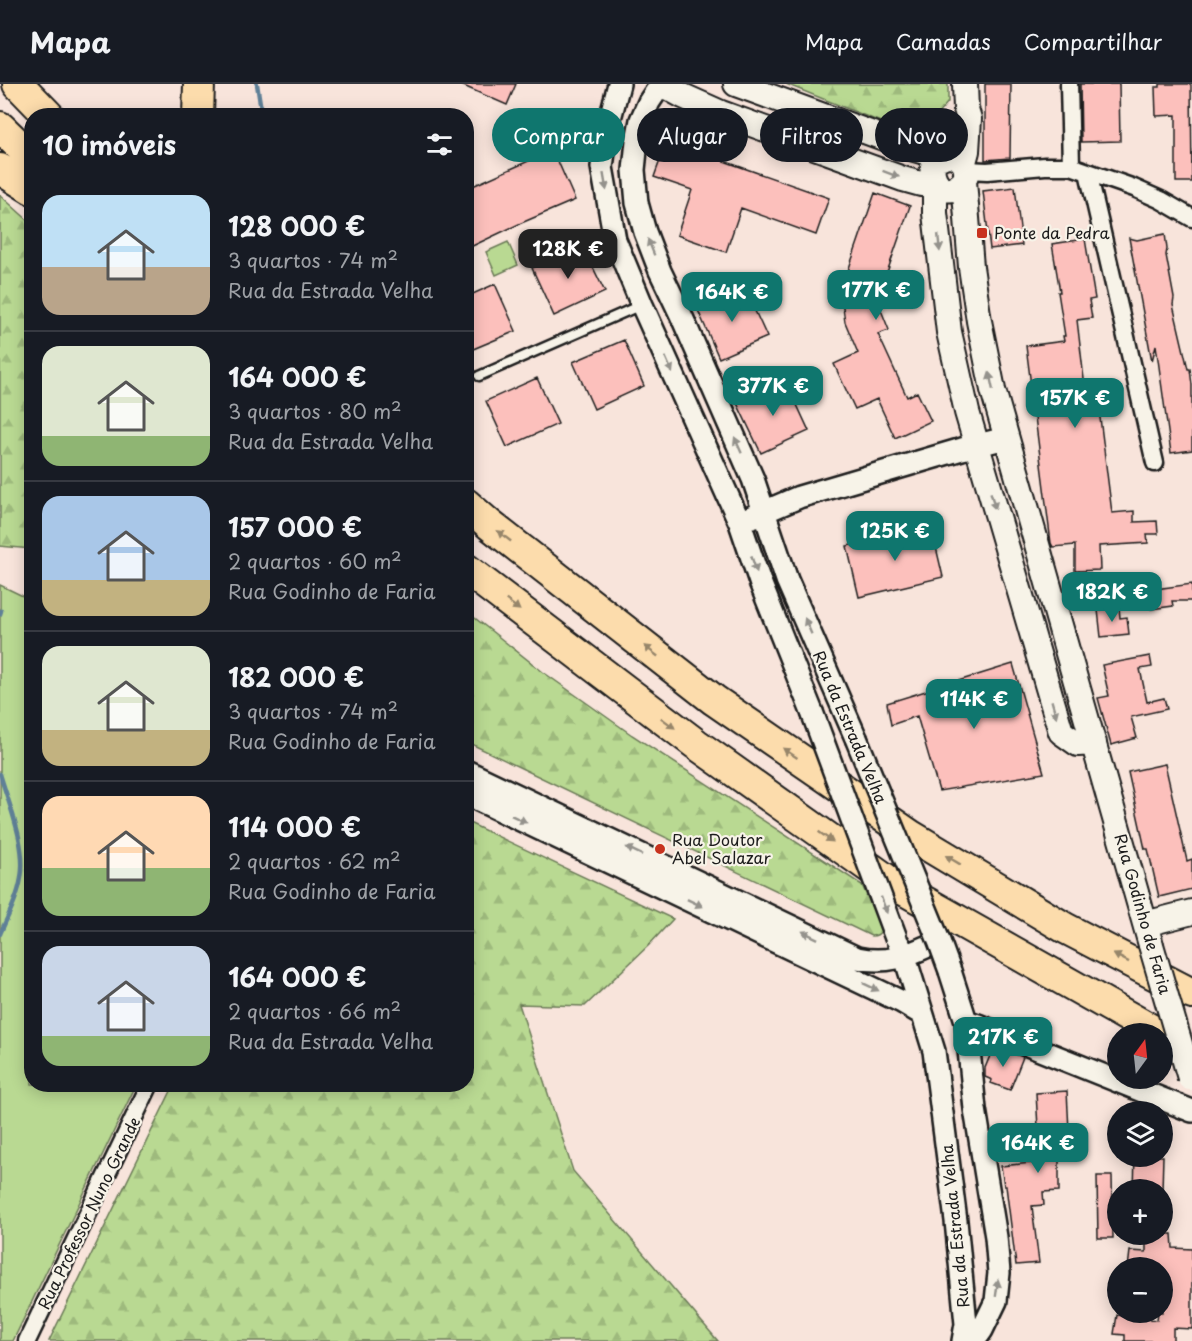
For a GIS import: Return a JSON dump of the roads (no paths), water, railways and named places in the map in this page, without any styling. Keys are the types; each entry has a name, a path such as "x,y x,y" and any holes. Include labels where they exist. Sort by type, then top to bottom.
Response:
{"highway":[{"path":"18,84 41,108"},
{"path":"198,108 199,84"},
{"path":"0,127 24,150"},
{"path":"0,169 24,184"},
{"path":"474,511 714,700 910,835 1065,928 1192,994"},
{"path":"474,575 696,744 890,882 1141,1023"},
{"path":"1173,1049 1192,1072"}],"main road":[{"path":"661,84 722,113 903,179 921,184 937,184"},
{"path":"736,84 957,165"},
{"name":"Rua Godinho de Faria","path":"965,84 966,109 969,119 967,150 957,165 978,321 993,390 1148,934 1192,1072"},
{"name":"Rua Godinho de Faria","path":"957,165 936,161 933,176 937,184 935,213 949,332 967,412 1061,732 1078,744 1094,742"},
{"path":"1148,934 1192,912"}],"street":[{"name":"Rua da Estrada Velha","path":"619,84 607,130 602,167 615,240 740,523 760,582 906,949 933,1051 956,1221 966,1324 963,1341"},
{"name":"Rua da Estrada Velha","path":"661,84 641,120 637,141 634,170 637,202 645,232 660,272 753,479 788,580 939,941 966,1021 975,1109 996,1237 999,1274 996,1301 974,1341"},
{"path":"1069,84 1071,166"},
{"path":"957,165 987,171 1071,166 1134,188 1189,213"},
{"path":"1088,172 1155,463"},
{"path":"644,310 675,303"},
{"path":"740,523 799,497 1005,438"},
{"path":"474,775 857,957 873,961 906,949 939,941"},
{"path":"474,798 902,1002 922,1014"},
{"path":"966,1021 1192,1111"},
{"name":"Rua Professor Nuno Grande","path":"27,1341 146,1092"},
{"path":"941,1111 975,1109"}],"lane":[{"path":"479,376 644,310"}],"waterway":[{"path":"257,84 261,108"},
{"path":"0,774 22,853 18,892 0,934"}],"place":[{"name":"Ponte da Pedra","path":"982,233"},
{"name":"Rua Doutor Abel Salazar","path":"660,849"}]}
